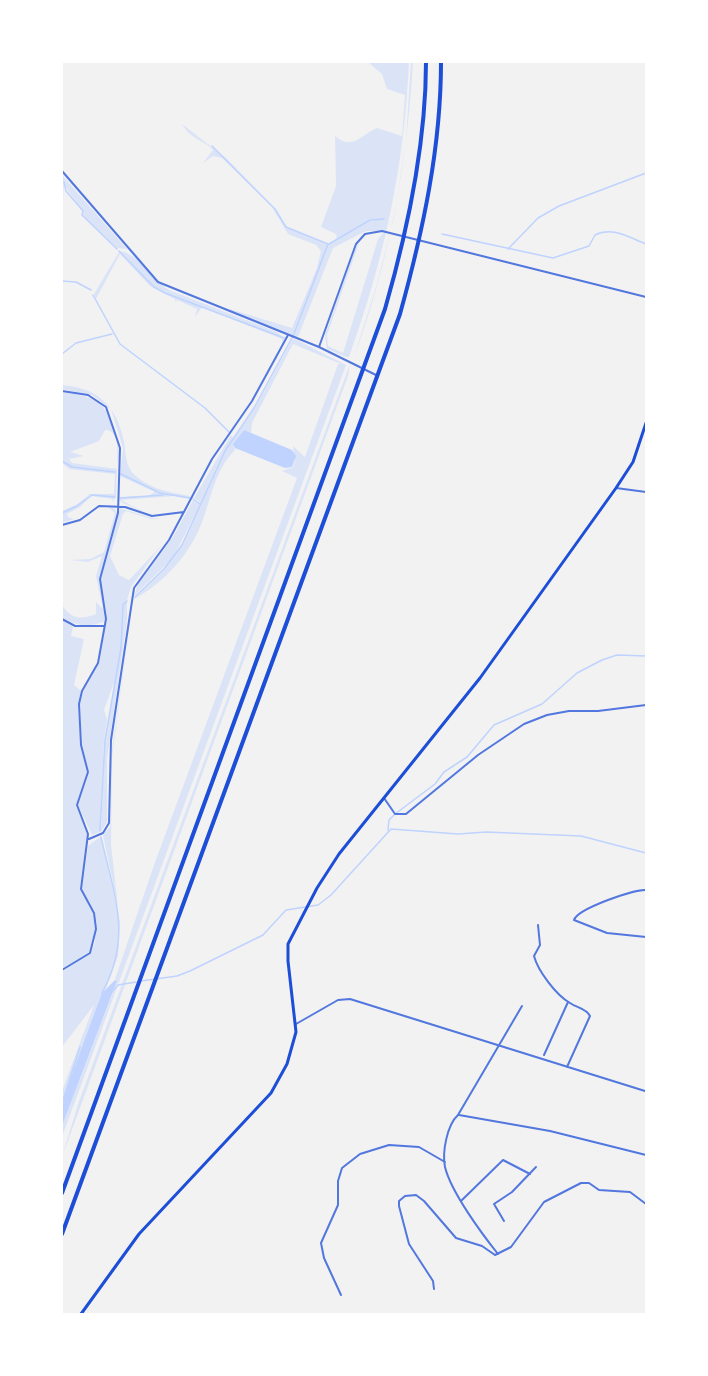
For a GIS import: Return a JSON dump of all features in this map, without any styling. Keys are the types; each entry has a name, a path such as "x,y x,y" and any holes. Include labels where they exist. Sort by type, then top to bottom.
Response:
{"highway":[{"path":"62,1193 385,309 406,229 420,151 426,62"},
{"path":"62,1234 400,314 421,233 435,153 441,62"}],"main road":[{"path":"81,1314 139,1234 272,1093 290,1057 296,1024 288,952 290,938 309,902 335,859 480,678 616,488 633,462 646,423"}],"street":[{"path":"62,171 158,282 319,347 378,376"},
{"path":"319,347 356,244 365,234 382,231 646,297"},
{"path":"88,840 103,833 109,823 111,740 134,588 169,540 212,459 252,401 289,336"},
{"path":"62,391 94,398 110,412 120,448 118,506 100,579 106,612 105,626 98,663 82,691 79,704 81,745 88,772 77,805 88,840 81,889 94,913 94,941 90,953 62,970"},
{"path":"616,488 646,492"},
{"path":"62,525 80,520 99,506 118,506 152,516 184,512"},
{"path":"62,619 75,626 105,626"},
{"path":"384,798 394,814 400,816 406,814 503,736 547,715 646,705"},
{"path":"646,890 636,890 585,909 577,914 574,920 607,933 646,937"},
{"path":"538,925 540,945 534,959 568,1002 587,1011 590,1016 567,1067"},
{"path":"296,1024 345,998 645,1091"},
{"path":"544,1055 568,1002"},
{"path":"498,1254 462,1200 445,1162 449,1125 458,1115 522,1006"},
{"path":"458,1115 550,1131 646,1155"},
{"path":"341,1295 324,1258 321,1243 338,1205 338,1181 342,1168 360,1154 389,1145 419,1147 445,1162"},
{"path":"462,1200 503,1160 530,1174"},
{"path":"504,1221 494,1204 512,1192 536,1167"},
{"path":"434,1289 433,1281 409,1244 399,1206 405,1196 416,1195 424,1201 456,1238 482,1246 495,1255 516,1241 544,1202 581,1183 589,1183 599,1190 630,1192 646,1204"}],"shaded area":[{"path":"368,62 409,62 403,139 391,211 373,283 349,357 327,349 325,335 359,243 327,335 328,346 343,353 378,239 385,231 366,231 333,248 298,337 294,336 302,316 293,336 232,312 230,309 292,328 317,268 321,251 316,245 288,234 272,207 222,158 213,156 203,163 213,150 190,134 182,124 227,159 275,209 286,227 328,245 337,240 336,234 321,227 336,186 335,136 352,142 377,128 402,136 405,95 387,89 382,74"},
{"path":"411,62 413,62 410,100 406,139"},
{"path":"62,175 127,249 117,248 84,217 64,181 62,218"},
{"path":"390,232 377,287 353,360 377,284"},
{"path":"120,251 134,257 169,290 277,332 284,338 155,288 284,339 282,344 282,339 202,307 195,317 197,309 177,300 175,302 175,299 150,286 120,254 96,299 94,294 119,252 154,287"},
{"path":"293,338 346,365 62,1137 62,1126 117,982 115,979 154,865 297,478 282,471 293,467 295,461 293,446 305,457 338,364 341,364 293,344 252,423 251,433 244,430 234,444 235,450 223,465 199,530 185,555 167,575 133,600 164,570 182,545 225,451 255,408"},
{"path":"350,364 348,376 62,1157 78,1104"},
{"path":"62,385 86,390 104,401 111,409 92,395 62,389"},
{"path":"62,392 90,398 102,406 115,431 119,455 118,464 115,436 108,430 105,430 99,441 70,452 84,456 69,459 72,463 117,469 116,497 112,502 113,499 91,496 80,507 67,514 68,517 74,519 62,523 62,511 76,505 90,494 114,494 115,474 69,469 62,463"},
{"path":"111,410 121,429 127,460 132,472 142,481 162,490 190,496 189,499 175,496 121,500 148,514 121,502 119,498 122,498 119,497 148,496 155,492 120,476 123,448"},
{"path":"231,435 233,438 218,464 201,503 194,498"},
{"path":"193,500 200,505 173,558 134,596 138,584 173,537"},
{"path":"108,507 114,508 117,513 99,579 105,621 88,625 72,622 62,617 62,605 69,613 77,617 96,614 96,602 103,609 96,576 102,556 88,562 70,560 90,559 104,552 115,513"},
{"path":"120,508 152,518 161,518 151,519 126,511 123,514 110,556 119,575 129,580 161,546 131,587 127,600 127,621 107,759 107,822 101,832 105,740 115,680 104,710 107,719 104,740 100,832 92,835 78,805 89,772 82,745 80,704 83,692 99,663 107,619 101,579"},
{"path":"132,605 112,757 111,844 118,907 103,835 110,827 111,758"},
{"path":"62,620 73,627 71,636 84,639 74,685 81,691 78,704 80,745 87,772 76,805 87,834 80,889 93,913 95,929 89,952 62,969"},
{"path":"101,836 120,922 118,956 62,1103 62,1091 94,1005 62,1047 62,972 91,953 95,942 95,912 82,889 88,846"}],"water":[{"path":"244,430 292,450 296,456 292,467 285,468 235,448 233,444"},
{"path":"115,980 117,981 62,1126 62,1103 72,1074 102,993"}],"waterway":[{"path":"135,597 164,569 182,545 225,451 254,408 294,334 328,244 286,227 275,209 212,146"},
{"path":"508,249 538,218 559,206 646,173"},
{"path":"64,182 66,191 83,211 82,215 117,249"},
{"path":"329,244 370,220 384,219"},
{"path":"442,234 553,258 589,246 595,235 608,232 615,232 646,244"},
{"path":"119,251 154,287 165,293 284,338"},
{"path":"62,281 76,282 91,290"},
{"path":"93,295 120,344 205,408 229,432"},
{"path":"62,354 76,343 112,334"},
{"path":"62,461 72,467 115,472"},
{"path":"121,474 160,493 190,498"},
{"path":"62,513 92,495 115,497"},
{"path":"120,498 163,495"},
{"path":"193,499 200,504"},
{"path":"100,831 105,740 121,648 123,605 127,601"},
{"path":"388,830 389,820 395,814 435,784 444,772 467,757 494,725 542,704 577,673 602,660 617,655 646,656"},
{"path":"141,981 177,976 190,971 263,935 286,910 318,905 331,895 391,829 458,834 486,832 581,836 646,853"},
{"path":"101,837 115,897 119,934 117,953 102,993"},
{"path":"111,993 118,985 136,982"},
{"path":"62,1103 80,1047"}]}
